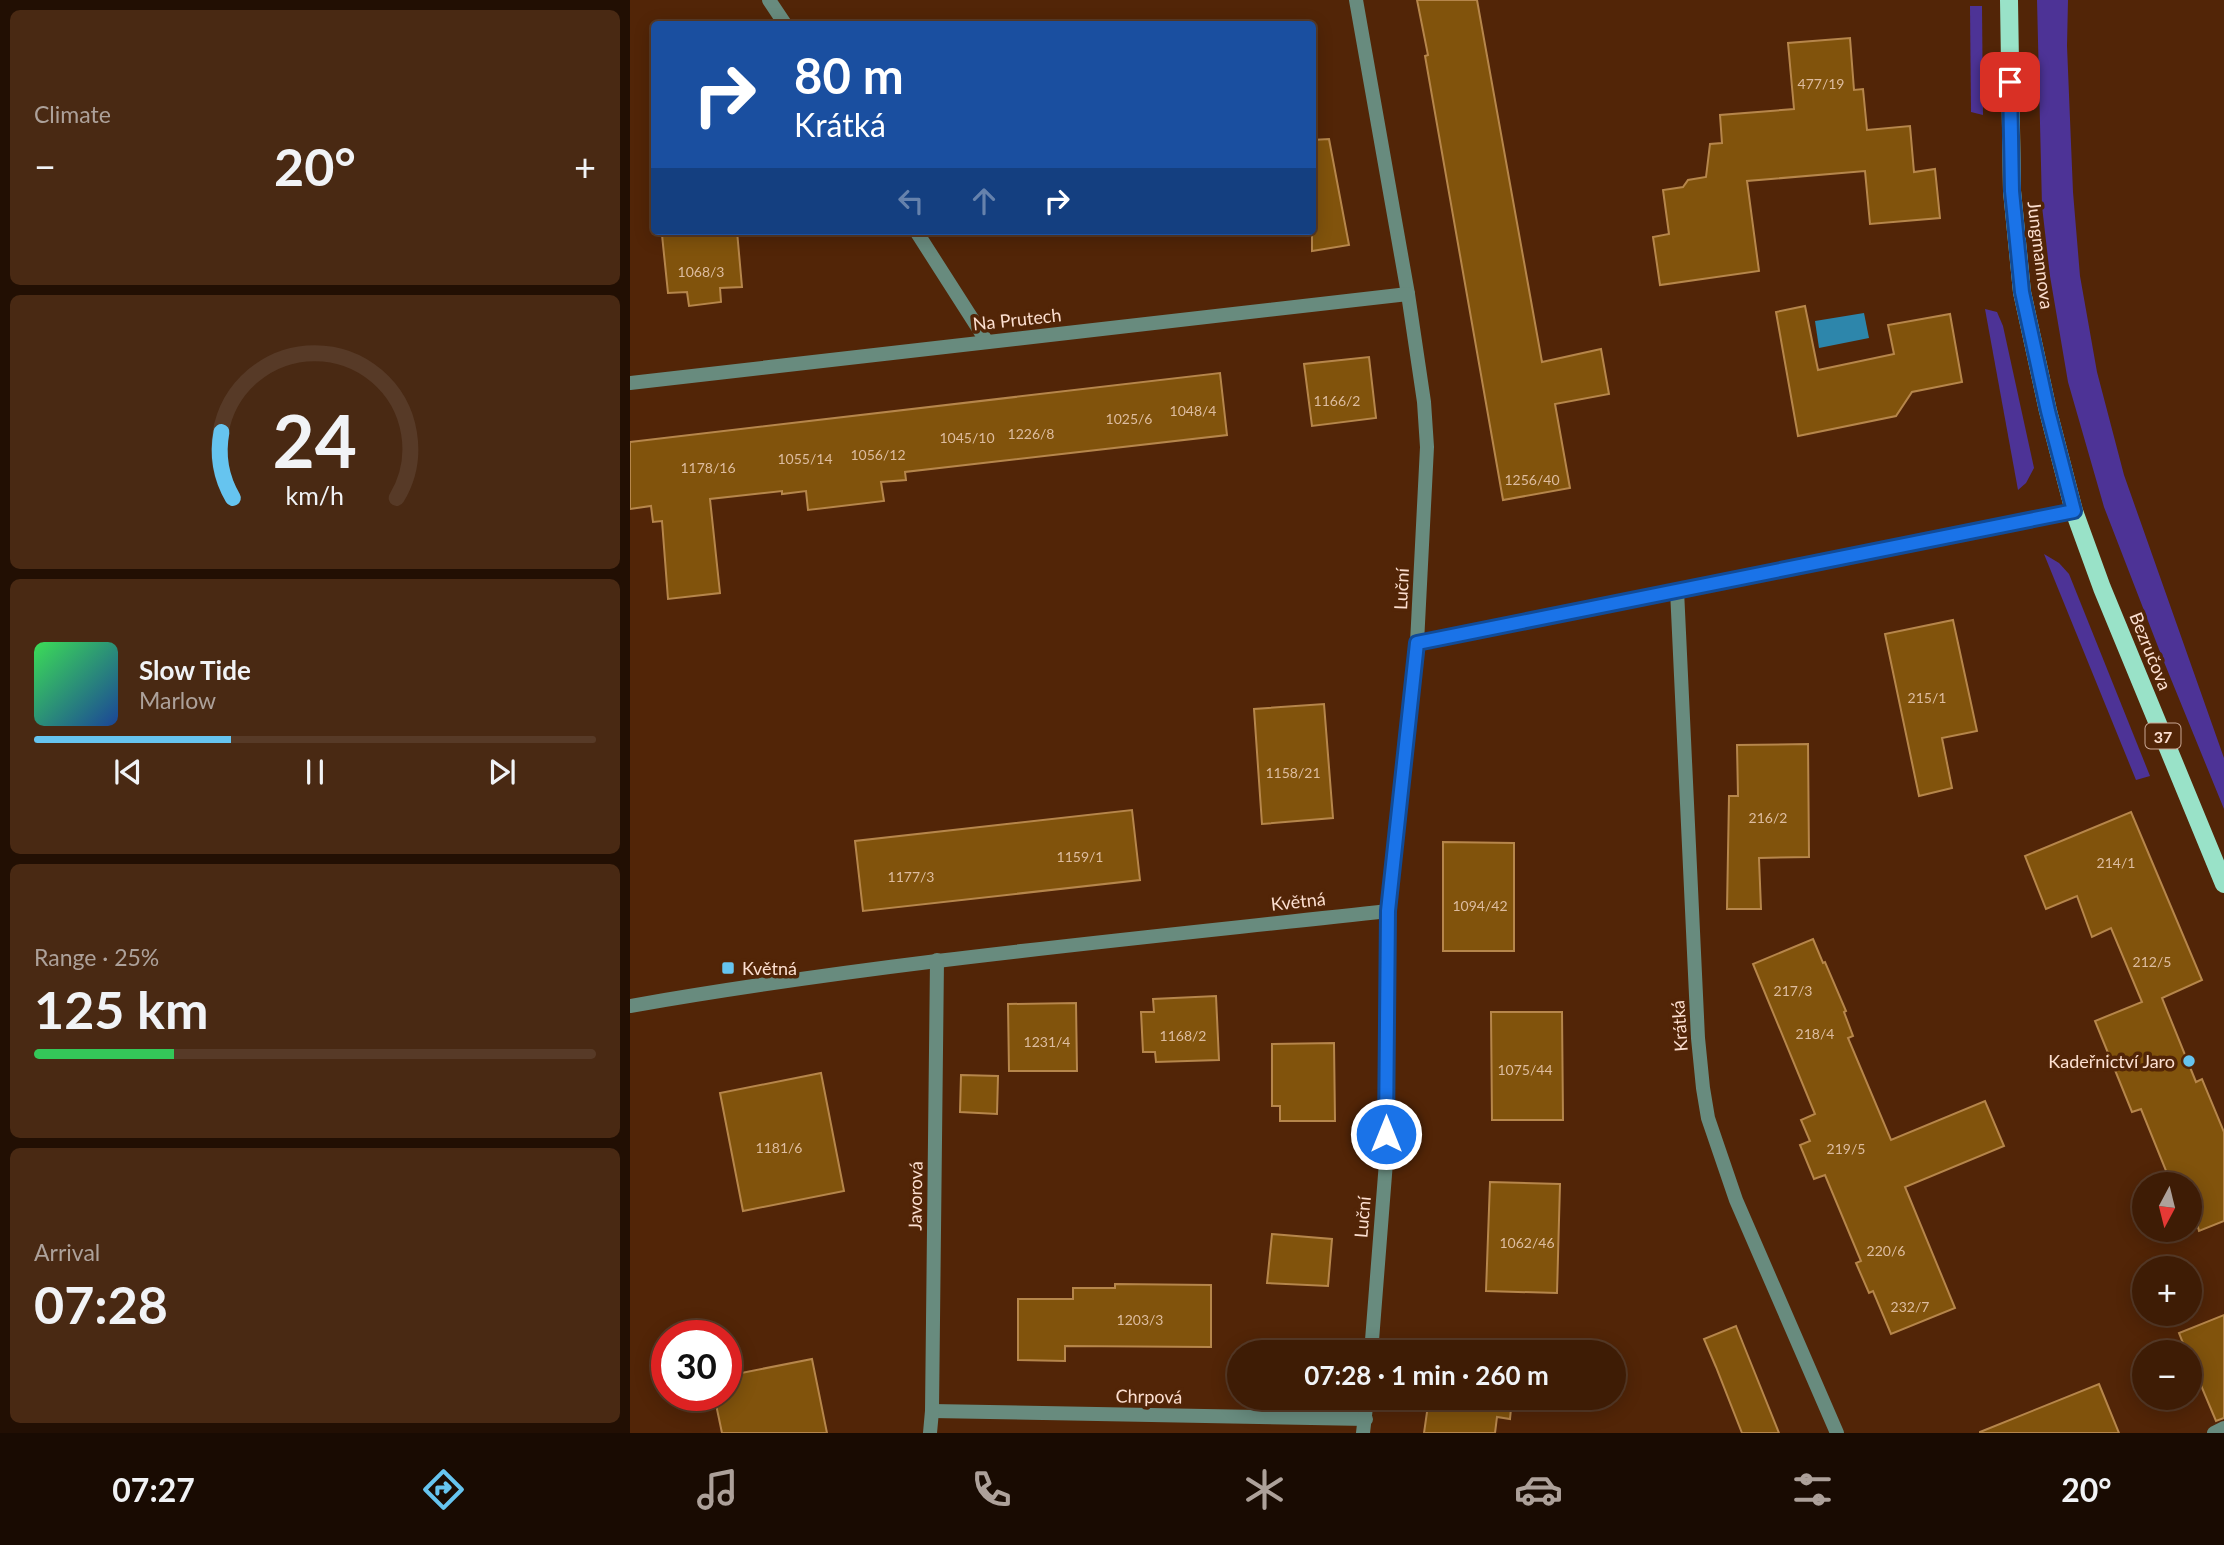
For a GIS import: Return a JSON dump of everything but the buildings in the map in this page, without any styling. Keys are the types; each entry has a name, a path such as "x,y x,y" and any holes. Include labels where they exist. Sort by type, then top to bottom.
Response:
{"main road":[{"name":"Jungmannova","path":"2009,0 2012,191 2022,292 2048,411 2074,511"},
{"name":"Bezručova","path":"2074,511 2102,588 2224,884"}],"street":[{"path":"769,0 783,21"},
{"name":"Luční","path":"1356,0 1408,294 1424,402 1427,447 1417,643 1388,911 1386,1162 1372,1340"},
{"path":"919,235 986,342"},
{"name":"Na Prutech","path":"630,383 1408,294"},
{"path":"1417,643 2074,511"},
{"name":"Krátká","path":"1677,590 1698,1038 1708,1118 1736,1200 1837,1433"},
{"name":"Květná","path":"630,1006 751,985 937,960 1388,911"},
{"name":"Javorová","path":"930,1433 937,960"},
{"name":"Chrpová","path":"932,1411 1364,1426"},
{"path":"2214,1433 2224,1428"}],"shaded area":[{"path":"2037,0 2068,0 2067,46 2073,192 2080,276 2097,372 2124,475 2224,758 2224,809 2104,507 2068,382 2050,276 2042,206"},
{"path":"1970,6 1982,6 1983,115 1971,112"},
{"path":"1985,309 1997,312 2003,326 2034,468 2026,483 2018,490"},
{"path":"2044,554 2059,563 2069,574 2150,776 2136,780"}],"water":[{"path":"1864,313 1869,338 1819,348 1815,321"}],"place":[{"name":"Květná","path":"728,968"},
{"name":"Kadeřnictví Jaro","path":"2189,1061"}],"route":[{"path":"1386,1134 1388,911 1417,643 2074,511 2048,411 2022,292 2012,191 2010,82"}]}
